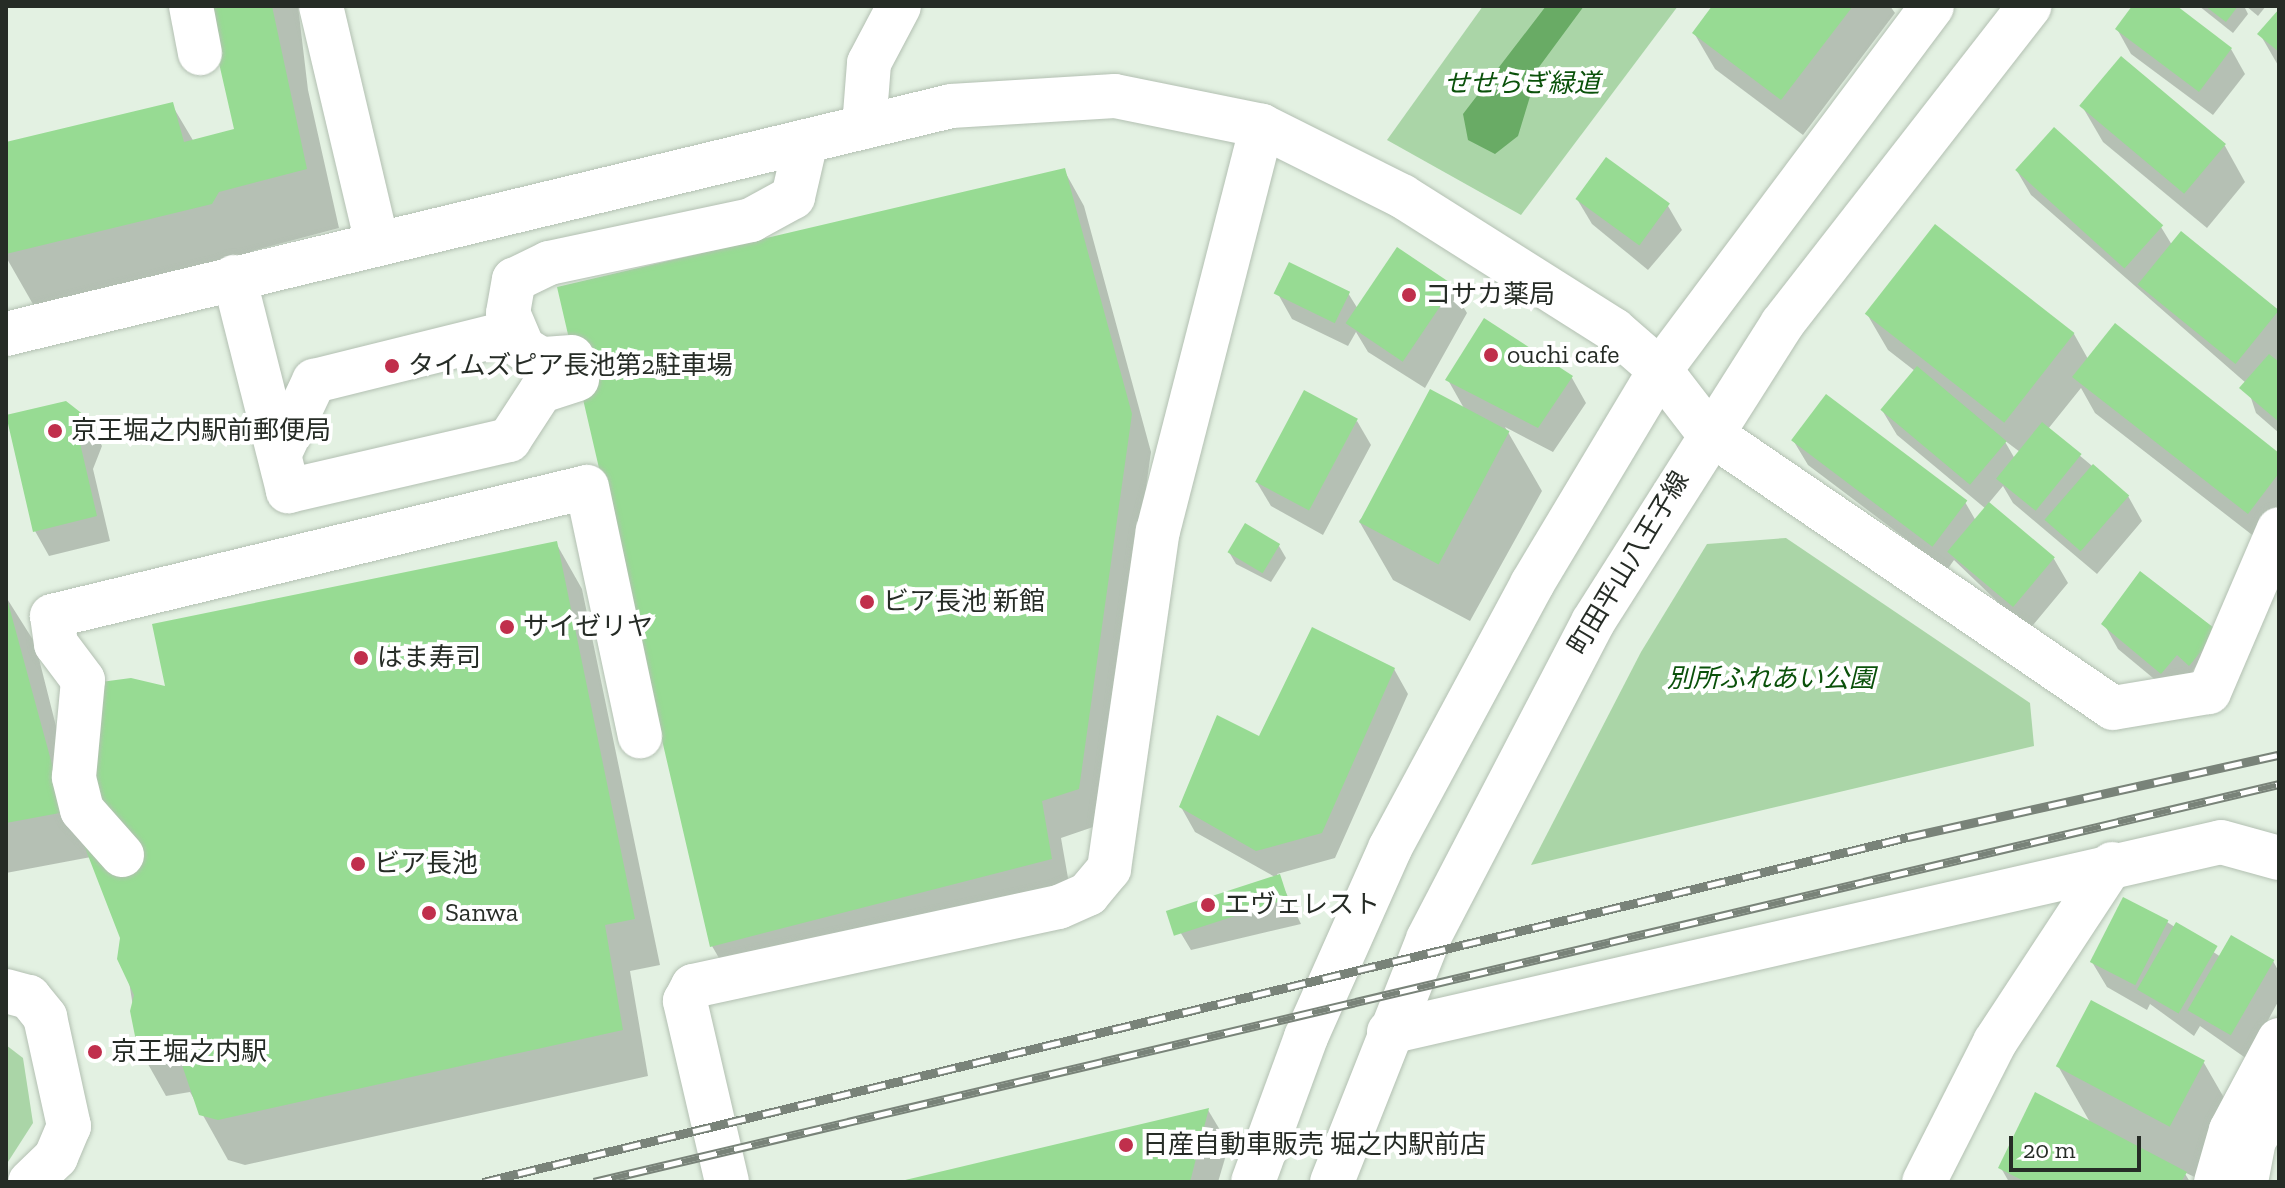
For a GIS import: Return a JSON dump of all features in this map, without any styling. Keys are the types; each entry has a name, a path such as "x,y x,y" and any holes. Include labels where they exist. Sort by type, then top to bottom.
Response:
{"street":[{"path":"191,6 200,53"},
{"path":"321,6 377,243"},
{"path":"1253,1182 1306,1037 1390,848 1484,669 1660,370 1932,6"},
{"name":"町田平山八王子線","path":"1332,1182 1389,1032 1540,715 1707,431 1782,324 2030,6"},
{"path":"864,127 869,63 907,9"},
{"path":"6,334 864,127 990,99 1075,94 1181,106 1262,126 1402,196 1614,330 1660,370 1707,431 2113,708 2209,692 2279,529"},
{"path":"727,1182 685,1001 693,986 1059,907 1088,894 1109,869 1158,531 1262,126"},
{"path":"234,277 288,491 488,447 509,440 541,391 574,368 541,359 512,332 514,280 549,263 751,220 793,197 806,141"},
{"path":"280,453 314,381 512,332"},
{"path":"122,855 82,810 74,777 83,680 56,644 52,616 587,487 640,736"},
{"path":"1389,1032 2112,864 2221,842 2274,860"},
{"path":"1924,1182 1995,1042 2112,864"},
{"path":"6,991 29,997 45,1017 69,1126 56,1157 30,1182"},
{"path":"2216,1182 2231,1130 2279,1040"},
{"path":"2246,1182 2254,1140 2279,1099"}],"green space":[{"name":"せせらぎ緑道","path":"1483,6 1678,6 1521,215 1387,140"},
{"name":"別所ふれあい公園","path":"1786,538 2030,703 2034,746 1531,865 1641,652 1707,544"},
{"path":"6,1045 23,1058 33,1123 6,1165"}],"shaded area":[{"path":"1546,6 1584,6 1539,67 1518,136 1495,154 1468,140 1463,114"}],"building":[{"path":"206,6 272,6 307,169 219,192 212,204 6,254 6,142 173,102 184,142 234,129"},
{"path":"1712,6 1853,6 1781,100 1692,33"},
{"path":"2132,6 2177,6 2232,48 2199,92 2115,29"},
{"path":"2205,6 2238,6 2226,22"},
{"path":"2279,9 2279,52 2257,34"},
{"path":"2121,56 2226,144 2184,194 2079,106"},
{"path":"2054,127 2163,225 2124,268 2015,170"},
{"path":"1606,157 1670,203 1639,246 1575,199"},
{"name":"ビア長池 新館","path":"1065,168 1132,414 1079,789 1042,801 1052,859 710,947 557,287"},
{"path":"1935,224 2074,333 2004,423 1865,314"},
{"path":"2181,231 2279,310 2235,364 2138,285"},
{"path":"1397,247 1454,286 1403,362 1346,323"},
{"path":"1289,262 1350,292 1335,323 1274,293"},
{"path":"1484,318 1573,376 1538,428 1445,380"},
{"path":"2115,323 2279,453 2279,473 2248,514 2072,377"},
{"path":"2269,354 2279,362 2279,422 2239,388"},
{"path":"1917,366 2007,441 1970,485 1880,410"},
{"path":"1430,389 1509,431 1439,565 1359,522"},
{"path":"1304,390 1358,419 1309,510 1255,482"},
{"path":"1826,394 1967,501 1932,547 1791,440"},
{"path":"66,401 89,419 80,443 97,516 33,532 6,415"},
{"path":"2042,422 2082,454 2036,511 1996,479"},
{"path":"2093,464 2129,495 2081,551 2044,520"},
{"path":"1989,502 2055,557 2013,607 1947,552"},
{"path":"1245,523 1280,544 1263,573 1227,552"},
{"name":"ビア長池","path":"557,541 635,919 605,925 623,1030 218,1120 199,1115 182,1065 186,1044 138,1051 130,1011 134,995 117,959 120,938 70,809 55,742 62,717 101,682 131,678 165,686 152,624"},
{"path":"2140,571 2218,631 2189,666 2177,655 2161,674 2101,624"},
{"path":"6,595 65,812 6,823"},
{"path":"1312,627 1395,668 1322,833 1256,851 1179,807 1217,715 1259,736"},
{"path":"1280,874 1288,899 1174,936 1166,911"},
{"path":"2123,897 2168,920 2135,985 2090,962"},
{"path":"2176,922 2218,946 2179,1014 2137,990"},
{"path":"2231,935 2274,960 2231,1035 2188,1010"},
{"path":"2091,1000 2205,1061 2170,1127 2056,1066"},
{"path":"2035,1092 2187,1172 2181,1182 2026,1182 1998,1168"},
{"name":"日産自動車販売 堀之内駅前店","path":"1209,1108 1190,1182 901,1182 901,1181"}],"railway":[{"path":"483,1182 1908,837 2279,755"},
{"path":"594,1182 2279,784"}],"place":[{"name":"コサカ薬局","path":"1409,295"},
{"name":"ouchi cafe","path":"1491,355"},
{"name":"タイムズピア長池第2駐車場","path":"392,366"},
{"name":"京王堀之内駅前郵便局","path":"55,431"},
{"name":"ビア長池 新館","path":"867,602"},
{"name":"サイゼリヤ","path":"507,627"},
{"name":"はま寿司","path":"361,658"},
{"name":"ビア長池","path":"358,864"},
{"name":"エヴェレスト","path":"1208,905"},
{"name":"Sanwa","path":"429,913"},
{"name":"京王堀之内駅","path":"95,1052"},
{"name":"日産自動車販売 堀之内駅前店","path":"1126,1145"}]}
